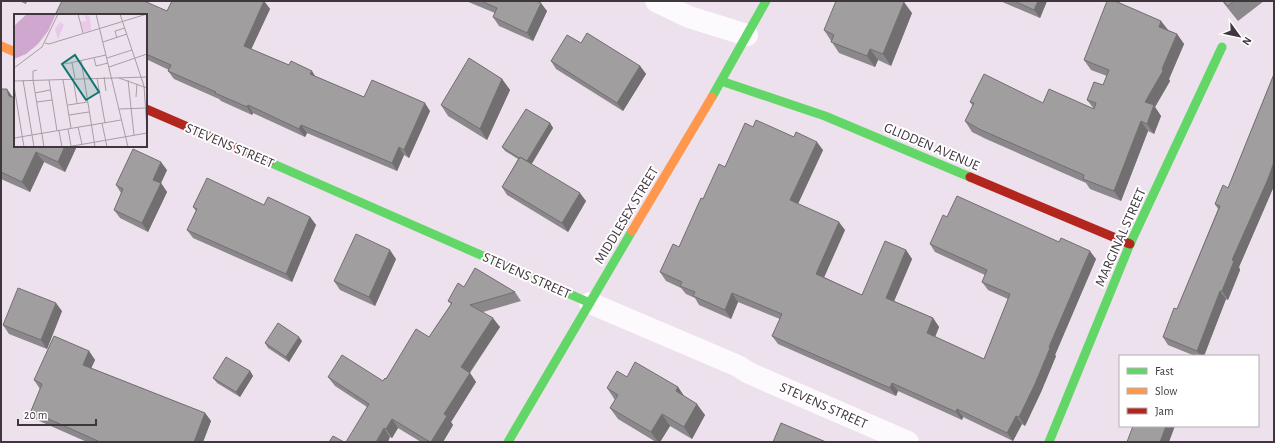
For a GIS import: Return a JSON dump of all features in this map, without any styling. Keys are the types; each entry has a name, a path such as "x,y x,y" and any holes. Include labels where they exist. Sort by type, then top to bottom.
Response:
{"main road":[{"name":"MIDDLESEX STREET","path":"508,442 721,81 766,1"},
{"path":"1,46 14,52"},
{"name":"MARGINAL STREET","path":"1049,442 1130,244 1222,47"},
{"name":"GLIDDEN AVENUE","path":"721,81 825,116 1130,244"},
{"name":"STEVENS STREET","path":"147,109 590,303"}],"street":[{"path":"656,1 689,17 747,35"},
{"name":"STEVENS STREET","path":"590,303 738,366 749,373 908,442"}],"building":[{"path":"62,1 144,1 167,11 172,1 264,1 244,46 289,65 291,61 312,71 310,74 364,97 372,80 425,103 404,150 399,147 392,163 301,125 299,129 248,105 247,107 168,71 171,65 147,54 147,14 56,13"},
{"path":"481,1 536,1 541,3 527,33 493,17 497,8"},
{"path":"836,1 904,2 883,54 870,49 867,56 831,42 834,35 824,30"},
{"path":"1014,1 1038,1 1034,10"},
{"path":"1107,1 1115,1 1161,21 1159,27 1177,34 1162,69 1163,71 1145,102 1154,105 1147,124 1141,121 1114,191 1083,179 1084,175 979,129 965,121 974,103 970,102 984,74 1043,103 1049,89 1094,109 1096,103 1087,100 1094,82 1103,85 1109,70 1084,60"},
{"path":"1223,1 1234,1 1228,6"},
{"path":"587,33 640,66 617,103 551,61 567,35 581,43"},
{"path":"469,58 502,79 480,129 441,105"},
{"path":"1274,74 1274,162 1232,260 1234,261 1222,291 1220,291 1197,351 1163,337 1174,308 1177,309 1220,206 1215,204 1223,185 1228,188"},
{"path":"1,89 7,89 9,96 14,98 14,147 65,147 58,162 36,152 22,182 1,172"},
{"path":"526,109 550,123 527,161 520,157 519,158 502,147"},
{"path":"756,120 794,137 796,132 817,142 790,200 839,222 816,274 862,295 885,241 906,250 886,298 933,318 927,333 984,359 1010,294 982,282 987,270 930,244 943,215 947,217 957,196 1059,242 1061,238 1090,251 1049,347 1050,348 1035,384 1019,417 1016,416 1007,433 957,409 956,412 892,383 890,388 772,336 782,314 732,293 725,310 693,296 695,292 680,286 682,282 660,272 673,244 679,247 701,198 703,199 719,164 725,167 745,123 753,127"},
{"path":"133,149 161,162 153,180 161,183 142,223 114,210 123,189 116,185"},
{"path":"520,157 580,193 562,223 502,187"},
{"path":"207,178 264,205 268,197 310,217 286,274 187,230 197,209 193,207"},
{"path":"356,234 390,250 369,297 334,281"},
{"path":"475,268 515,292 470,305 493,318 461,367 470,373 444,414 447,416 431,442 392,419 386,429 384,428 376,442 346,442 369,404 328,377 342,355 383,381 385,378 386,379 416,329 429,337 452,303 448,301 458,283 464,287"},
{"path":"18,288 56,303 41,340 3,325"},
{"path":"278,323 299,337 286,357 265,343"},
{"path":"54,336 89,351 83,365 205,413 194,442 100,442 31,411 42,384 34,380"},
{"path":"226,357 250,371 236,392 213,378"},
{"path":"635,362 678,387 676,391 697,404 684,427 662,414 651,432 610,408 618,395 607,388 617,371 627,377"},
{"path":"781,423 826,442 773,442"},
{"path":"1133,427 1166,427 1160,442 1127,442"},
{"path":"333,436 344,442 329,442"}],"traffic: fast":[{"path":"712,97 766,1"},
{"path":"1049,442 1130,244 1222,47"},
{"path":"721,81 825,116 970,177"},
{"path":"269,162 590,303"},
{"path":"508,442 632,231"}],"traffic: slow":[{"path":"1,46 14,52"},
{"path":"632,231 712,97"}],"traffic: jam":[{"path":"147,109 269,162"},
{"path":"970,177 1130,244"}]}
